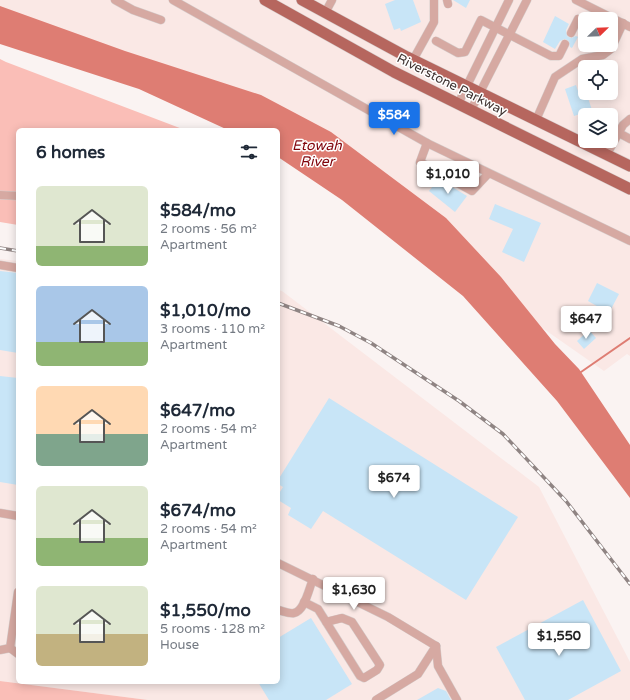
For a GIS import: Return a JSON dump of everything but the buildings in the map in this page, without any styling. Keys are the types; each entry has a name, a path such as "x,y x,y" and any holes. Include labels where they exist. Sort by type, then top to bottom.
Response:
{"main road":[{"name":"Riverstone Parkway","path":"265,0 368,57 458,104 630,189"},
{"name":"Riverstone Parkway","path":"302,0 466,87 630,166"}],"street":[{"path":"115,0 133,10 161,20"},
{"path":"173,0 427,143 488,174 630,241"},
{"path":"325,13 332,0"},
{"path":"413,60 434,22 434,0"},
{"path":"458,104 510,0"},
{"path":"471,110 527,0"},
{"path":"536,120 555,76 582,59 603,55 612,49 626,25 576,0"},
{"path":"571,33 578,19"},
{"path":"436,41 458,53 465,52 481,20 550,56 559,56 565,44"},
{"path":"607,154 619,132 630,121"},
{"path":"619,132 630,139"},
{"path":"427,143 420,162 472,191 488,174"},
{"path":"0,195 16,196"},
{"path":"0,265 16,268"},
{"path":"0,513 16,516"},
{"path":"280,563 388,617 436,646"},
{"path":"280,610 295,613 300,610 313,579"},
{"path":"304,602 318,609 326,622 360,676 364,678 378,670 380,665 352,622 342,618 326,622"},
{"path":"10,648 16,606"},
{"path":"376,700 418,674 436,646"},
{"path":"436,646 438,666 456,700"},
{"path":"0,650 10,648 16,652"}],"shaded area":[{"path":"0,0 630,0 630,356 627,354 604,371 462,272 280,132 280,128 273,128 0,19"},
{"path":"0,59 180,128 16,128 16,225 0,222"},
{"path":"0,259 16,261 16,683 0,681"},
{"path":"280,290 539,487 630,662 630,700 148,700 23,684 280,684"},
{"path":"0,681 148,700 0,700"}],"water":[{"name":"Etowah River","path":"0,6 125,51 261,95 331,132 446,218 501,277 555,344 579,369 630,445 630,498 557,401 463,296 342,200 280,158 280,128 224,128 139,89 0,44"}],"waterway":[{"path":"581,372 630,338"}],"railway":[{"path":"0,248 16,251"},
{"path":"280,304 339,326 371,343 459,401 503,434 566,501 630,584"}]}
